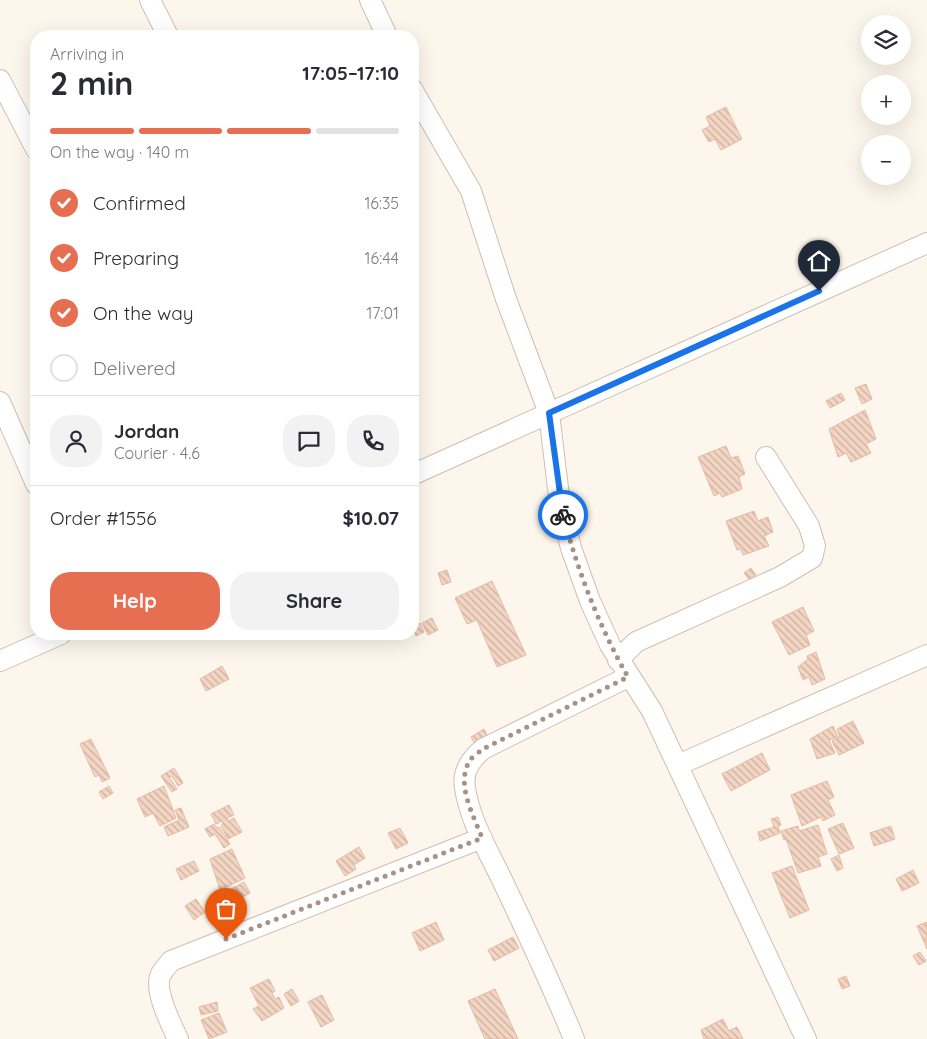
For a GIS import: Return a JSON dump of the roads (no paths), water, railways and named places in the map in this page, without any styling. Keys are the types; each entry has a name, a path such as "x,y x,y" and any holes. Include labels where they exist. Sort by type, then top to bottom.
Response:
{"street":[{"path":"150,0 165,30"},
{"path":"370,0 384,30"},
{"path":"0,80 30,138"},
{"path":"419,101 471,191 506,299 549,413 560,505 590,601 618,660 652,711 678,764 718,856 806,1039"},
{"path":"419,472 927,243"},
{"path":"0,402 30,470"},
{"path":"618,660 636,642 780,577 812,558 815,546 809,526 766,457"},
{"path":"0,661 47,640"},
{"path":"678,764 927,655"},
{"path":"574,1039 548,977 482,838 464,787 466,771 471,759 483,749 628,677"},
{"path":"178,1039 167,1015 159,987 160,975 171,961 482,838"}]}
